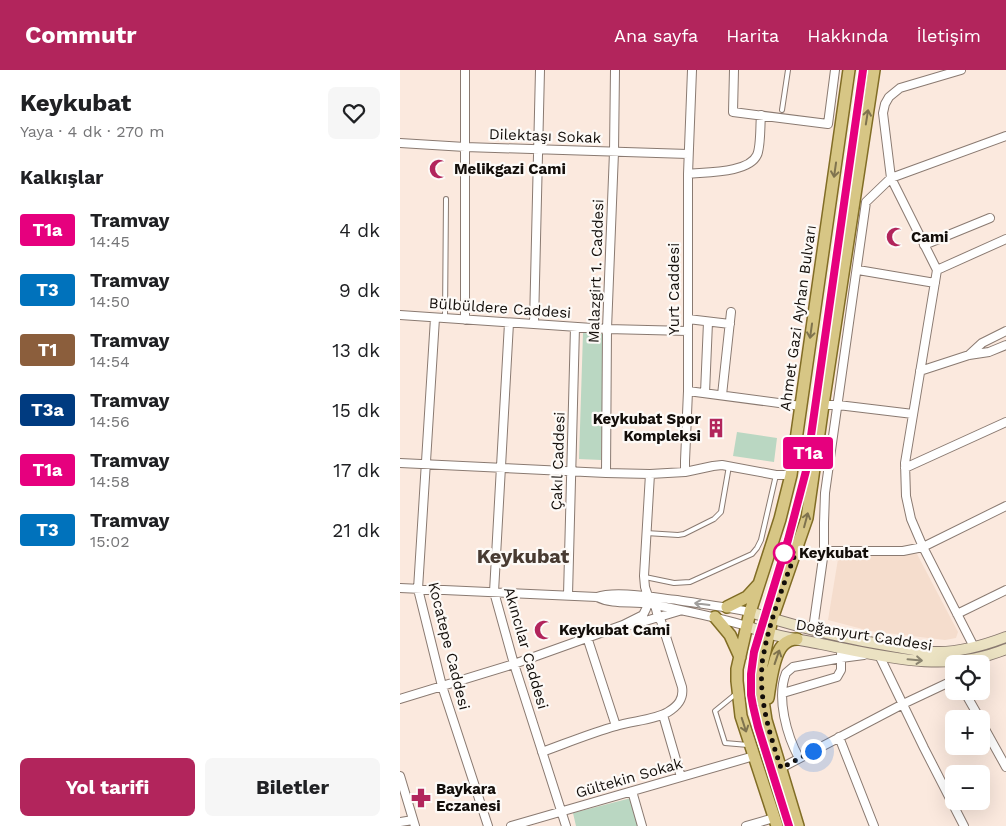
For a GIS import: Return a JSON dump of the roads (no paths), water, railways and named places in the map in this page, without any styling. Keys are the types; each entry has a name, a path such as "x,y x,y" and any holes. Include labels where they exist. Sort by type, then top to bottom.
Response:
{"main road":[{"name":"Ahmet Gazi Ayhan Bulvarı","path":"776,822 741,716 737,692 737,669 750,612 780,519 791,475 849,70"},
{"path":"798,826 766,720 762,694 762,665 772,619 807,518 874,70"},
{"path":"727,607 746,597 759,584"},
{"path":"715,617 730,636 740,658"},
{"path":"766,720 770,678 780,648 787,642 797,639"}],"street":[{"path":"465,70 465,320"},
{"path":"534,324 540,70"},
{"name":"Malazgirt 1. Caddesi","path":"606,473 607,329 614,152 615,70"},
{"name":"Yurt Caddesi","path":"685,472 688,391 688,154 692,70"},
{"path":"734,70 733,112 828,124 836,70"},
{"path":"961,70 948,72 900,88 892,93 887,100 883,112 891,178 937,270 905,468 908,507 922,548 974,647"},
{"path":"688,174 739,168 750,163 758,153 761,115"},
{"path":"813,629 824,552 825,493 858,270 866,202 891,178 1006,136"},
{"name":"Dilektaşı Sokak","path":"400,143 465,147 688,154"},
{"path":"853,202 866,202"},
{"path":"924,245 990,218"},
{"path":"937,270 1005,242"},
{"path":"858,270 935,283"},
{"path":"722,395 731,312"},
{"name":"Bülbüldere Caddesi","path":"400,315 607,329 688,331"},
{"name":"Kocatepe Caddesi","path":"435,318 418,589 442,686 488,826"},
{"path":"688,319 730,324"},
{"path":"706,393 708,322"},
{"name":"Akıncılar Caddesi","path":"509,323 494,592 514,664 566,826"},
{"name":"Çakıl Caddesi","path":"568,595 575,327"},
{"path":"969,355 982,343 1006,331"},
{"path":"920,371 969,355 989,352 1006,346"},
{"path":"688,391 800,406"},
{"path":"823,405 913,414"},
{"path":"905,468 1006,422"},
{"path":"400,463 650,474 685,472 718,465 776,475 791,475"},
{"path":"542,752 616,726 663,715 675,707 681,700 682,687 661,621 650,602 645,587 650,474"},
{"path":"824,552 903,552 922,548 1006,506"},
{"path":"400,588 597,597 604,594 650,602 747,626"},
{"path":"957,614 1006,590"},
{"path":"650,602 727,607 750,612"},
{"path":"400,699 514,664 623,625 643,614 650,602"},
{"path":"623,625 629,626 682,610"},
{"name":"Doğanyurt Caddesi","path":"750,612 858,640 931,652 945,652 974,647 1006,637"},
{"name":"Doğanyurt Caddesi","path":"747,626 841,653 876,654 904,659 943,662 968,660 992,655 1006,649"},
{"path":"587,638 616,726"},
{"path":"783,693 837,677 841,670 841,653 790,668 784,676 783,693 783,705 786,723 791,741 800,758"},
{"path":"876,654 963,824 953,826"},
{"path":"781,768 903,704 945,684"},
{"path":"663,715 681,777"},
{"path":"840,737 874,826"},
{"path":"990,738 1006,767"},
{"name":"Gültekin Sokak","path":"511,826 681,777 752,750"},
{"path":"400,780 413,824 400,822"},
{"path":"632,791 642,826"},
{"path":"746,826 776,822"}],"lane":[{"path":"782,110 788,70"},
{"path":"446,199 446,318"},
{"path":"646,533 684,534 714,520 721,512 729,466"},
{"path":"644,576 674,583 690,582 752,554 761,540 776,475"},
{"path":"737,692 715,711 725,743 752,750"}],"tram line":[{"path":"789,826 755,717 751,695 751,673 757,641 792,526 806,471 863,70"},
{"name":"T1a","path":"789,826 755,717 751,695 751,674 754,652 788,540 806,471 863,70"}],"place":[{"name":"Melikgazi Cami","path":"439,169"},
{"name":"Cami","path":"896,237"},
{"name":"Keykubat Spor Kompleksi","path":"716,428"},
{"name":"Keykubat","path":"784,553"},
{"name":"Keykubat Cami","path":"544,630"},
{"name":"Baykara Eczanesi","path":"421,798"}],"district":[{"name":"Keykubat","path":"523,556"}]}
